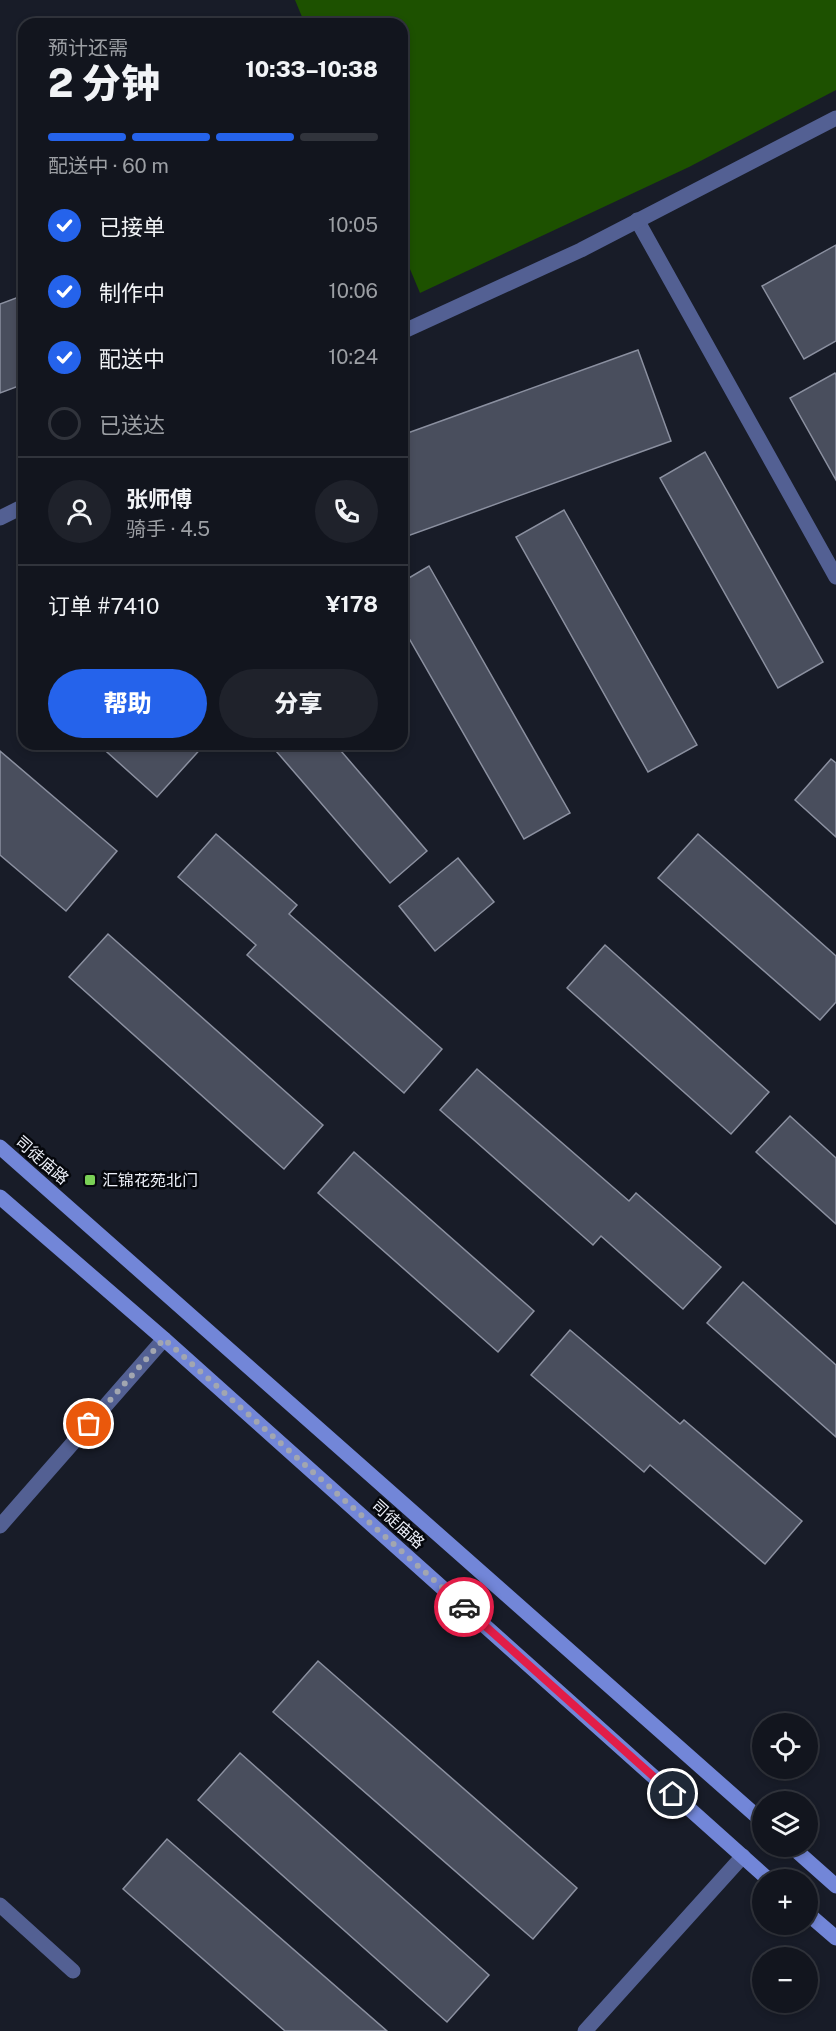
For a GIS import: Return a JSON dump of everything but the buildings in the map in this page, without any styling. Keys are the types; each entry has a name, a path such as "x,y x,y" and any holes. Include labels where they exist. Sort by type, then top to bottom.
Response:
{"main road":[{"name":"司徒庙路","path":"0,1147 752,1812"},
{"name":"司徒庙路","path":"0,1197 164,1339 758,1869"},
{"path":"803,1857 836,1886"},
{"path":"818,1922 836,1938"}],"street":[{"path":"408,329 581,250 836,118"},
{"path":"637,220 836,578"},
{"path":"0,518 18,510"},
{"path":"0,1526 164,1339"},
{"path":"585,2031 743,1856"},
{"path":"0,1905 73,1971"}],"green space":[{"path":"295,0 836,0 836,90 689,167 420,293 408,264 408,18 302,18"}],"way so far":[{"path":"89,1424 164,1339 464,1607"}],"place":[{"name":"汇锦花苑北门","path":"90,1180"}],"route":[{"path":"464,1607 673,1794"}]}
